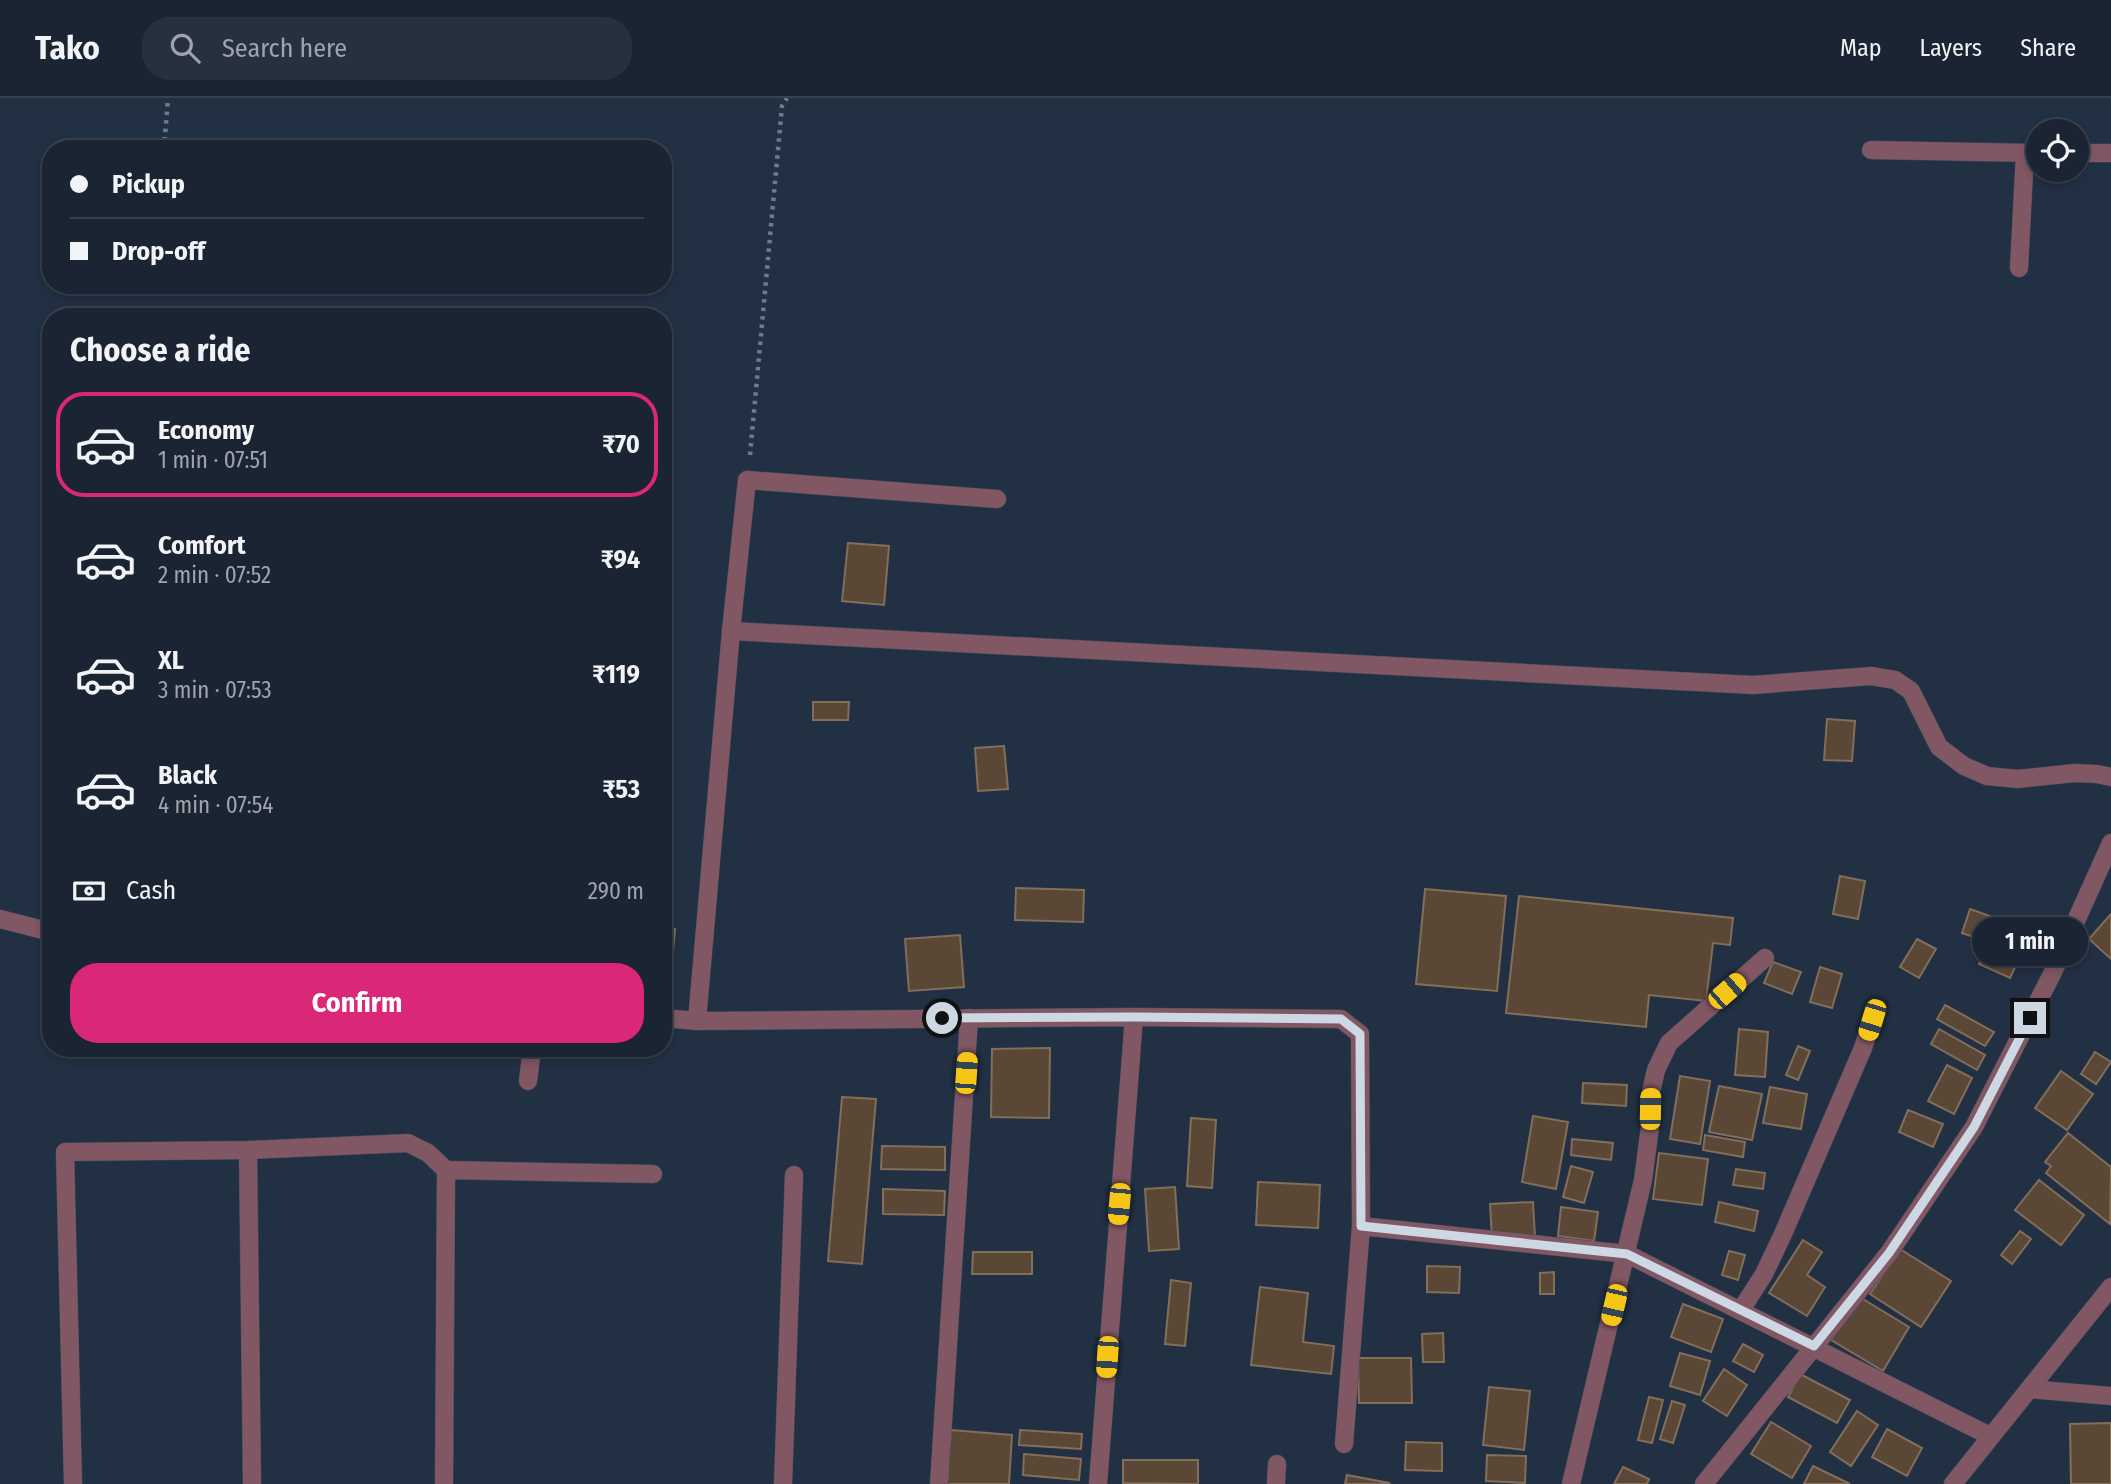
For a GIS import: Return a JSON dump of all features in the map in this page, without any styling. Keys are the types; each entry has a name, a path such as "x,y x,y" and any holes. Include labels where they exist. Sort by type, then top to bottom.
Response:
{"street":[{"path":"1871,150 2026,153"},
{"path":"2089,153 2111,153"},
{"path":"2020,268 2029,182"},
{"path":"697,1021 747,480 997,499"},
{"path":"731,631 1753,685 1871,676 1895,680 1911,691 1939,747 1964,766 1987,776 2018,779 2075,773 2111,777"},
{"path":"1704,1484 1889,1253 1974,1127 2052,974 2111,843"},
{"path":"0,919 42,930"},
{"path":"1571,1484 1643,1180 1650,1127 1651,1092 1656,1070 1669,1043 1765,958"},
{"path":"672,1018 697,1021 1134,1017 1341,1019 1360,1034 1361,1226 1343,1444"},
{"path":"1098,1484 1134,1017"},
{"path":"939,1484 969,1018"},
{"path":"1741,1310 1765,1274 1863,1048 1872,1020"},
{"path":"528,1082 531,1057"},
{"path":"73,1484 65,1152 248,1150 408,1143 428,1153 446,1170 653,1174"},
{"path":"248,1150 252,1484"},
{"path":"444,1484 446,1170"},
{"path":"783,1484 794,1175"},
{"path":"1361,1226 1627,1254 1990,1436"},
{"path":"1953,1484 2111,1287"},
{"path":"2030,1389 2111,1396"},
{"path":"1276,1484 1277,1464"}],"path":[{"path":"165,140 168,98"},
{"path":"747,480 782,106 787,98"}],"building":[{"path":"848,543 889,546 884,605 842,601"},
{"path":"813,702 849,702 848,720 813,720"},
{"path":"1827,719 1855,721 1852,761 1824,760"},
{"path":"1004,746 1008,789 978,791 975,748"},
{"path":"1840,876 1865,881 1858,919 1833,914"},
{"path":"1016,888 1084,890 1083,922 1015,920"},
{"path":"1425,889 1506,896 1497,991 1416,984"},
{"path":"1519,896 1733,918 1730,945 1713,943 1706,1001 1649,995 1646,1027 1506,1013"},
{"path":"1970,909 2032,931 2024,954 1962,933"},
{"path":"2111,914 2111,959 2089,939"},
{"path":"672,929 675,929 672,965"},
{"path":"960,935 964,987 909,991 905,939"},
{"path":"1917,939 1936,949 1919,978 1900,967"},
{"path":"1985,949 2017,963 2010,978 1979,964"},
{"path":"1773,962 1801,972 1792,994 1764,983"},
{"path":"1820,967 1842,974 1832,1008 1810,1002"},
{"path":"1945,1005 1994,1032 1985,1046 1937,1019"},
{"path":"1739,1029 1768,1032 1765,1077 1735,1075"},
{"path":"1939,1029 1985,1055 1977,1070 1931,1044"},
{"path":"1798,1046 1810,1051 1798,1080 1786,1075"},
{"path":"1050,1048 1049,1118 991,1117 992,1049"},
{"path":"2095,1052 2111,1062 2096,1084 2081,1074"},
{"path":"1947,1065 1972,1078 1954,1114 1928,1101"},
{"path":"2061,1071 2093,1094 2067,1130 2035,1108"},
{"path":"1680,1076 1710,1081 1700,1144 1670,1139"},
{"path":"1583,1083 1627,1085 1626,1106 1582,1103"},
{"path":"1719,1086 1762,1094 1752,1140 1709,1132"},
{"path":"1770,1087 1807,1094 1801,1129 1763,1123"},
{"path":"842,1097 876,1099 862,1264 828,1261"},
{"path":"1908,1110 1943,1124 1933,1147 1899,1132"},
{"path":"1533,1116 1568,1122 1556,1189 1522,1182"},
{"path":"1191,1118 1216,1120 1212,1188 1187,1186"},
{"path":"2068,1133 2111,1167 2110,1224 2046,1173 2051,1166 2045,1162"},
{"path":"1705,1135 1745,1142 1743,1157 1703,1150"},
{"path":"1572,1139 1613,1143 1611,1160 1571,1155"},
{"path":"882,1146 945,1147 945,1170 881,1169"},
{"path":"1659,1153 1708,1159 1702,1205 1653,1199"},
{"path":"1571,1166 1593,1172 1584,1203 1563,1197"},
{"path":"1736,1169 1765,1173 1763,1189 1733,1185"},
{"path":"2039,1180 2084,1215 2061,1245 2015,1210"},
{"path":"1258,1182 1320,1185 1318,1228 1256,1225"},
{"path":"1175,1187 1179,1249 1149,1251 1145,1189"},
{"path":"883,1189 945,1191 944,1215 883,1214"},
{"path":"1533,1202 1535,1237 1492,1238 1490,1204"},
{"path":"1719,1202 1758,1211 1754,1231 1715,1222"},
{"path":"1561,1207 1598,1212 1594,1241 1558,1236"},
{"path":"2020,1231 2031,1239 2012,1264 2001,1255"},
{"path":"1803,1240 1822,1252 1807,1275 1825,1287 1807,1316 1769,1293"},
{"path":"1900,1249 1951,1281 1921,1327 1870,1294"},
{"path":"1729,1251 1745,1255 1738,1280 1722,1275"},
{"path":"973,1252 1032,1252 1032,1274 972,1274"},
{"path":"1427,1266 1460,1267 1459,1293 1427,1292"},
{"path":"1554,1272 1554,1294 1540,1294 1540,1273"},
{"path":"1171,1280 1191,1283 1185,1346 1165,1344"},
{"path":"1260,1287 1308,1293 1303,1342 1334,1346 1331,1374 1251,1365"},
{"path":"1858,1296 1909,1327 1883,1371 1831,1340"},
{"path":"1683,1304 1723,1319 1711,1352 1671,1337"},
{"path":"1443,1333 1444,1362 1423,1362 1422,1334"},
{"path":"1743,1344 1763,1355 1754,1372 1733,1361"},
{"path":"1680,1353 1710,1361 1700,1395 1670,1386"},
{"path":"1358,1358 1411,1358 1412,1403 1359,1403"},
{"path":"1724,1369 1747,1385 1727,1416 1703,1401"},
{"path":"1800,1374 1850,1400 1837,1423 1788,1397"},
{"path":"1489,1387 1530,1391 1524,1450 1483,1445"},
{"path":"1649,1397 1663,1400 1652,1443 1638,1440"},
{"path":"1672,1401 1685,1405 1673,1443 1660,1439"},
{"path":"1857,1411 1878,1425 1851,1466 1830,1452"},
{"path":"1771,1422 1811,1446 1792,1478 1751,1454"},
{"path":"2111,1423 2111,1484 2071,1484 2070,1424"},
{"path":"1887,1429 1922,1448 1907,1476 1872,1457"},
{"path":"951,1430 1012,1435 1009,1484 947,1484"},
{"path":"1020,1430 1082,1434 1081,1449 1019,1445"},
{"path":"1406,1442 1442,1443 1442,1471 1405,1470"},
{"path":"1024,1454 1081,1459 1079,1480 1023,1475"},
{"path":"1487,1455 1526,1456 1525,1483 1486,1481"},
{"path":"1123,1460 1198,1460 1198,1484 1123,1483"},
{"path":"1813,1466 1850,1484 1804,1484"},
{"path":"1623,1467 1649,1479 1647,1484 1614,1484"},
{"path":"1347,1475 1389,1483 1345,1484"}],"route":[{"path":"942,1018 1341,1019 1360,1034 1361,1226 1627,1254 1814,1346 1889,1253 1974,1127 2030,1018"}]}
